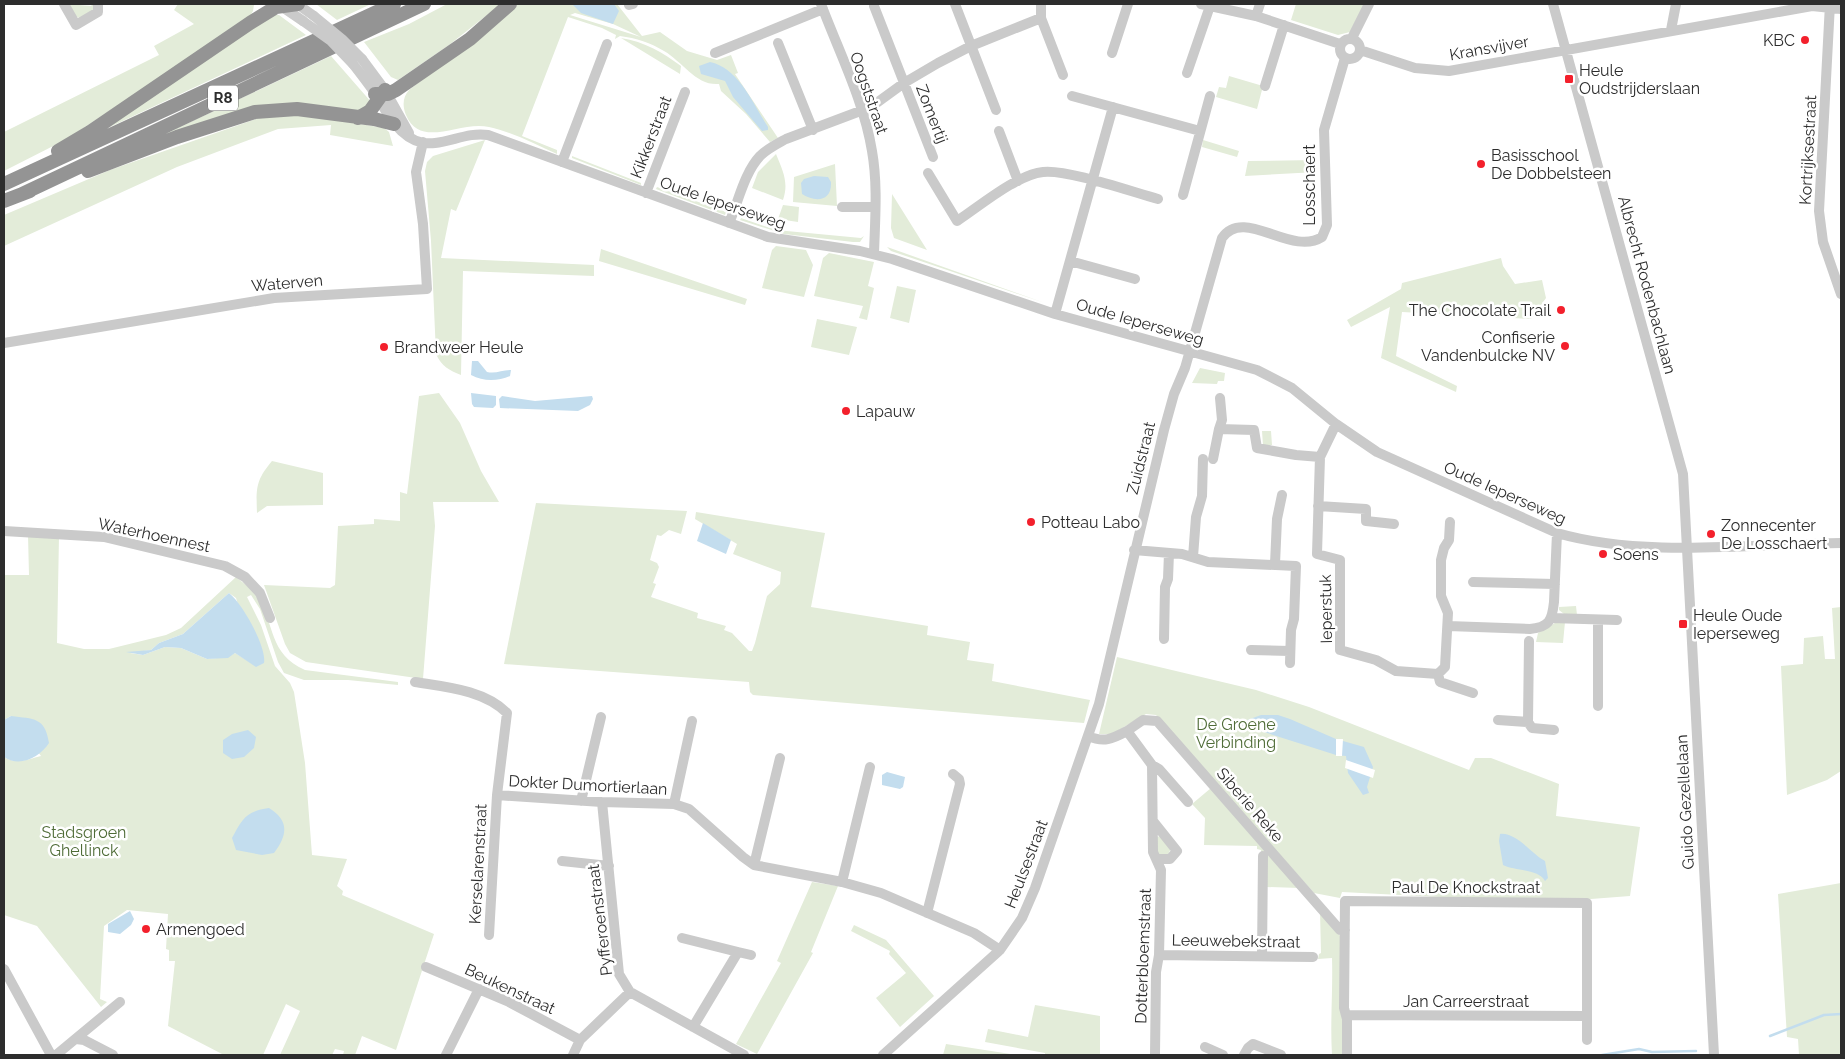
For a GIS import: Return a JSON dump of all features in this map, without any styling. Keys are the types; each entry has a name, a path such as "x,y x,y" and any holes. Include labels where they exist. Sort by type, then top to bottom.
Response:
{"highway":[{"path":"250,23 260,4"},
{"name":"R8","path":"4,184 394,4"},
{"name":"R8","path":"4,201 424,4"},
{"path":"358,118 370,111 382,94 396,90 470,39 510,4"},
{"path":"4,184 90,132 250,23 280,5 298,9"},
{"path":"22,194 185,134 256,112 297,109 394,124"}],"street":[{"path":"64,4 76,25 98,12 98,4"},
{"path":"955,4 996,110"},
{"path":"1041,4 1041,18 1063,75"},
{"path":"1112,53 1128,4"},
{"path":"1256,16 1260,4"},
{"path":"1352,38 1369,4"},
{"name":"Albrecht Rodenbachlaan","path":"1553,4 1682,474 1687,548"},
{"path":"1671,30 1676,4"},
{"path":"1187,73 1205,5 1256,16 1340,44"},
{"name":"Kransvijver","path":"1360,50 1415,68 1450,72 1671,30 1812,6 1830,5 1841,9"},
{"name":"Kortrijksestraat","path":"1830,5 1819,211 1823,242 1841,294"},
{"path":"715,52 822,6"},
{"name":"Oogststraat","path":"822,6 862,110 872,151 875,207 874,254"},
{"name":"Zomertij","path":"874,6 933,157"},
{"path":"298,9 331,42 357,62"},
{"path":"298,9 314,16 342,39 401,122 419,140"},
{"name":"Zomertij","path":"729,224 750,172 761,156 786,139 871,107 904,83 971,46 1041,18"},
{"path":"1265,86 1284,25"},
{"path":"1352,38 1357,41 1360,50 1353,58 1345,58 1340,53 1340,44 1345,39 1352,38"},
{"path":"778,43 813,130"},
{"path":"562,162 607,44"},
{"name":"Losschaert","path":"1190,352 1222,238 1226,231 1238,226 1306,242 1313,242 1322,237 1326,225 1324,130 1345,58"},
{"name":"Kikkerstraat","path":"646,193 684,92"},
{"path":"382,94 394,124 407,135 419,140"},
{"path":"1072,96 1200,131"},
{"path":"1183,195 1210,96"},
{"path":"1055,314 1113,107"},
{"path":"999,131 1018,181"},
{"name":"Oude Ieperseweg","path":"419,140 433,143 470,135 488,135 729,224 780,240 874,254 1055,314 1257,370 1292,388 1336,424 1377,452 1557,533 1581,540 1687,548 1841,542"},
{"name":"Waterven","path":"4,343 274,298 427,289 423,224 416,172 419,140"},
{"path":"928,173 957,221 1018,181 1041,172 1051,171 1158,199"},
{"path":"842,207 875,207"},
{"path":"1070,261 1135,279"},
{"name":"Zuidstraat","path":"1108,663 1134,550 1174,394 1190,352"},
{"path":"1193,556 1196,518 1208,459 1222,420 1220,398"},
{"name":"Ieperstuk","path":"1336,424 1320,457 1316,554 1340,560 1340,650 1376,660 1396,671 1438,674"},
{"path":"1219,429 1254,430 1257,448 1320,457"},
{"path":"1275,564 1276,519 1282,495"},
{"path":"1318,506 1366,509 1366,521 1394,524"},
{"path":"1450,522 1449,540 1444,548 1442,560 1441,596 1448,613 1445,667 1438,674 1440,682 1447,686 1473,693"},
{"name":"Waterhoennest","path":"4,531 104,537 225,566 236,570 256,589 270,618"},
{"path":"1448,626 1529,635 1542,628 1553,613 1557,533"},
{"name":"Guido Gezellelaan","path":"1687,548 1698,791 1714,1055"},
{"path":"1134,550 1193,556 1208,562 1296,566 1290,664"},
{"path":"1164,639 1165,587 1168,579 1169,553"},
{"path":"1472,582 1555,584"},
{"path":"1551,618 1617,620"},
{"path":"1598,620 1598,706"},
{"path":"1529,635 1528,722 1532,728 1554,730"},
{"path":"1251,650 1290,651"},
{"name":"Heulsestraat","path":"883,1055 1000,950 1022,918 1035,888 1088,736 1103,691 1108,663"},
{"name":"Kerselarenstraat","path":"415,682 462,690 500,707 507,714 497,795 489,935"},
{"path":"581,801 601,717"},
{"name":"Siberie Reke","path":"1127,731 1143,720 1157,721 1340,930 1345,930"},
{"path":"1498,720 1528,722"},
{"path":"674,804 692,721"},
{"path":"1088,736 1099,740 1111,740 1127,731 1152,766 1159,769 1188,802"},
{"path":"754,865 780,758"},
{"name":"Dotterbloemstraat","path":"1152,766 1153,852 1161,870 1159,954 1156,972 1156,1055"},
{"path":"842,882 870,767"},
{"path":"927,912 960,784 959,778 953,774"},
{"name":"Dokter Dumortierlaan","path":"497,795 581,801 674,804 689,809 743,858 754,865 842,882 881,893 986,939 1000,950"},
{"name":"Pyfferoenstraat","path":"602,802 620,974 630,992 744,1055"},
{"path":"1154,821 1177,850 1170,859 1156,859"},
{"path":"1262,856 1262,956"},
{"path":"562,861 608,866"},
{"name":"Paul De Knockstraat","path":"1345,930 1346,902 1587,903 1586,1016"},
{"path":"1345,930 1347,1055"},
{"path":"682,938 751,955"},
{"path":"693,1027 738,952"},
{"name":"Leeuwebekstraat","path":"1159,954 1313,957"},
{"name":"Beukenstraat","path":"426,967 509,1002 580,1040"},
{"path":"4,969 51,1055"},
{"path":"446,1055 479,989"},
{"path":"573,1055 580,1040 630,992"},
{"path":"56,1055 120,1002"},
{"name":"Jan Carreerstraat","path":"1346,1015 1586,1016"},
{"path":"1586,1016 1587,1040"},
{"path":"76,1039 84,1040 113,1055"},
{"path":"1244,1055 1253,1044 1281,1055"},
{"path":"1205,1048 1223,1055"}],"green space":[{"path":"67,4 91,6 93,4 96,5 95,12 83,19 73,16"},
{"path":"178,4 254,5 249,18 67,139 4,171 4,132 159,55 154,46 194,24 174,10"},
{"path":"316,4 371,4 337,20"},
{"path":"447,4 501,4 449,45 398,80 391,77 364,42 409,24"},
{"path":"518,4 617,4 642,36 660,32 687,51 717,60 731,55 738,73 735,74 778,138 770,142 746,114 721,91 719,84 711,84 696,77 664,51 649,43 632,38 620,36 615,39 616,35 602,28 568,17 522,136 557,150 557,154 515,135 489,127 466,127 442,132 421,131 413,125 406,115 404,101 405,95","holes":["575,13 613,24 641,37 570,15"]},
{"path":"1296,4 1364,4 1350,32 1338,35 1291,20"},
{"path":"272,15 279,15 306,35 95,134"},
{"path":"621,38 646,45 667,56 681,66 680,74"},
{"path":"331,56 372,103 362,111 306,105 118,156"},
{"path":"1229,76 1263,86 1257,109 1216,97 1219,87 1226,88"},
{"path":"281,115 307,115 384,128 389,132 393,146 330,135 331,125 278,129 177,167 4,246 4,215 110,170 259,118"},
{"path":"485,140 456,211 451,209 441,258 594,265 594,276 463,271 461,375 446,368 436,354 431,241 425,171 427,162 433,156"},
{"path":"1203,140 1239,151 1237,157 1202,147"},
{"path":"776,154 785,182 783,200 752,188 758,172"},
{"path":"572,156 641,183 641,185 572,158"},
{"path":"1316,160 1317,172 1245,176 1248,161"},
{"path":"835,164 837,206 793,202 794,177"},
{"path":"657,187 726,212 725,215 656,189"},
{"path":"892,194 927,250 894,238 891,228"},
{"path":"783,205 799,207 798,222 778,219"},
{"path":"741,218 776,230 861,238 864,236 860,242 853,242 784,234 740,220"},
{"path":"776,246 806,250 813,265 804,297 762,288 772,250"},
{"path":"887,247 890,248 1045,303 891,251"},
{"path":"601,249 747,299 745,305 599,261"},
{"path":"829,253 874,262 868,286 874,288 867,320 859,318 863,306 814,296 823,258"},
{"path":"1501,258 1503,266 1515,284 1542,280 1546,298 1531,319 1402,312 1396,356 1457,386 1456,392 1381,358 1390,307 1351,327 1347,320 1401,289 1402,283"},
{"path":"897,286 916,290 909,323 890,318"},
{"path":"817,319 857,327 849,355 811,347"},
{"path":"1200,368 1225,373 1224,381 1218,381 1217,384 1192,383"},
{"path":"439,393 460,423 481,471 499,502 433,502 435,526 423,679 306,662 290,653 285,644 264,585 330,588 335,585 338,526 374,524 374,519 400,521 400,492 407,494 419,396"},
{"path":"1262,431 1271,431 1272,445 1263,445"},
{"path":"272,461 323,473 323,505 267,506 257,513 258,485"},
{"path":"536,503 687,511 681,534 669,530 661,536 657,535 650,560 657,563 659,567 653,583 656,584 651,597 698,613 697,618 726,626 724,630 732,633 749,651 752,651 755,643 767,596 780,584 781,572 733,554 737,544 695,519 696,512 825,533 811,607 928,626 927,635 970,642 967,660 994,664 992,681 1090,700 1084,723 753,695 750,692 749,682 504,664"},
{"name":"Stadsgroen Ghellinck","path":"28,535 59,536 57,643 84,649 109,649 166,635 181,628 236,577 256,595 279,647 293,663 305,670 398,682 398,685 348,680 304,680 284,673 278,662 260,609 251,595 247,597 261,625 275,666 290,683 294,692 305,763 312,855 347,859 337,886 343,891 342,895 434,934 396,1050 362,1036 355,1055 343,1055 344,1051 335,1049 332,1055 280,1055 300,1011 286,1004 263,1055 224,1055 168,1026 175,961 169,961 169,950 166,949 168,914 127,910 104,926 100,999 107,1002 101,1007 37,926 4,915 4,757 17,761 41,756 11,716 4,720 4,575 29,575","holes":["229,593 236,598 256,666 235,653 228,657 207,659 181,648 165,647 143,655 130,653 151,650 159,643 183,634"]},
{"path":"1576,606 1577,615 1564,614 1559,610 1559,607"},
{"path":"1841,607 1841,771 1827,780 1787,795 1781,666 1803,664 1804,638 1823,636 1825,659 1835,659 1832,608"},
{"path":"1565,622 1563,643 1536,642 1538,633 1555,623"},
{"name":"De Groene Verbinding","path":"1117,657 1256,690 1309,707 1469,770 1475,758 1491,758 1559,784 1556,816 1640,827 1630,896 1591,899 1478,899 1342,892 1340,898 1314,893 1156,715 1146,714 1112,734 1099,734"},
{"path":"1211,788 1300,888 1266,887 1261,850 1257,849 1257,846 1204,845 1205,818 1192,804"},
{"path":"1160,836 1171,849 1168,854 1159,855 1156,851 1157,837"},
{"path":"812,882 838,886 811,952 813,953 757,1054 736,1044 781,963 777,961"},
{"path":"1841,883 1841,1055 1799,1055 1798,1039 1787,1037 1778,894"},
{"path":"1320,911 1341,937 1343,1055 1332,1055 1332,958 1318,959 1321,953"},
{"path":"854,925 886,940 934,996 900,1027 876,998 906,973 889,954 890,951 851,931"},
{"path":"1035,1005 1100,1016 1100,1055 1045,1055 1045,1053 985,1042 988,1029 1028,1037"},
{"path":"946,1044 1017,1055 943,1055"}],"water":[{"path":"614,4 619,11 613,24 581,13 573,5"},
{"path":"710,62 729,71 737,79 751,98 768,130 762,131 733,97 725,81 701,74 699,66"},
{"path":"814,176 828,177 831,182 831,188 826,197 813,199 802,194 801,183 804,179"},
{"path":"472,361 478,361 487,372 511,370 510,376 501,379 481,379 471,375"},
{"path":"471,393 496,396 496,405 493,408 474,407"},
{"path":"502,396 535,401 592,396 593,399 590,405 578,411 500,408 499,399"},
{"path":"703,523 731,540 726,554 697,541"},
{"path":"229,593 247,615 258,636 264,656 264,663 256,667 235,653 228,658 207,659 181,648 165,647 143,655 126,652 151,650 159,643 183,634"},
{"path":"1261,715 1278,715 1336,739 1364,747 1373,767 1367,787 1369,793 1363,795 1348,773 1346,756 1336,755 1242,725 1242,722"},
{"path":"11,716 32,719 45,728 49,743 40,753 23,761 10,760 4,757 4,720"},
{"path":"248,730 256,737 254,748 244,757 232,759 223,753 223,740 232,734"},
{"path":"887,772 905,777 903,787 900,789 882,785 882,775"},
{"path":"269,808 280,818 284,828 282,840 274,853 262,855 236,850 232,838 242,821 255,811"},
{"path":"1500,834 1512,836 1545,861 1548,878 1545,881 1538,874 1503,865 1499,841"},
{"path":"130,911 134,919 131,925 120,934 108,932 108,924"}],"pier":[{"path":"1336,739 1343,739 1342,756 1336,756"},
{"path":"1346,760 1375,770 1373,778 1345,768"}],"waterway":[{"path":"1770,1036 1824,1015 1841,1014"},
{"path":"1602,1055 1639,1049 1652,1052 1696,1051"}],"place":[{"name":"KBC","path":"1805,40"},
{"name":"Heule Oudstrijderslaan","path":"1569,79"},
{"name":"Basisschool De Dobbelsteen","path":"1481,164"},
{"name":"The Chocolate Trail","path":"1561,310"},
{"name":"Confiserie Vandenbulcke NV","path":"1565,346"},
{"name":"Brandweer Heule","path":"384,347"},
{"name":"Lapauw","path":"846,411"},
{"name":"Potteau Labo","path":"1031,522"},
{"name":"Zonnecenter De Losschaert","path":"1711,534"},
{"name":"Soens","path":"1603,554"},
{"name":"Heule Oude Ieperseweg","path":"1683,624"},
{"name":"Armengoed","path":"146,929"}]}
